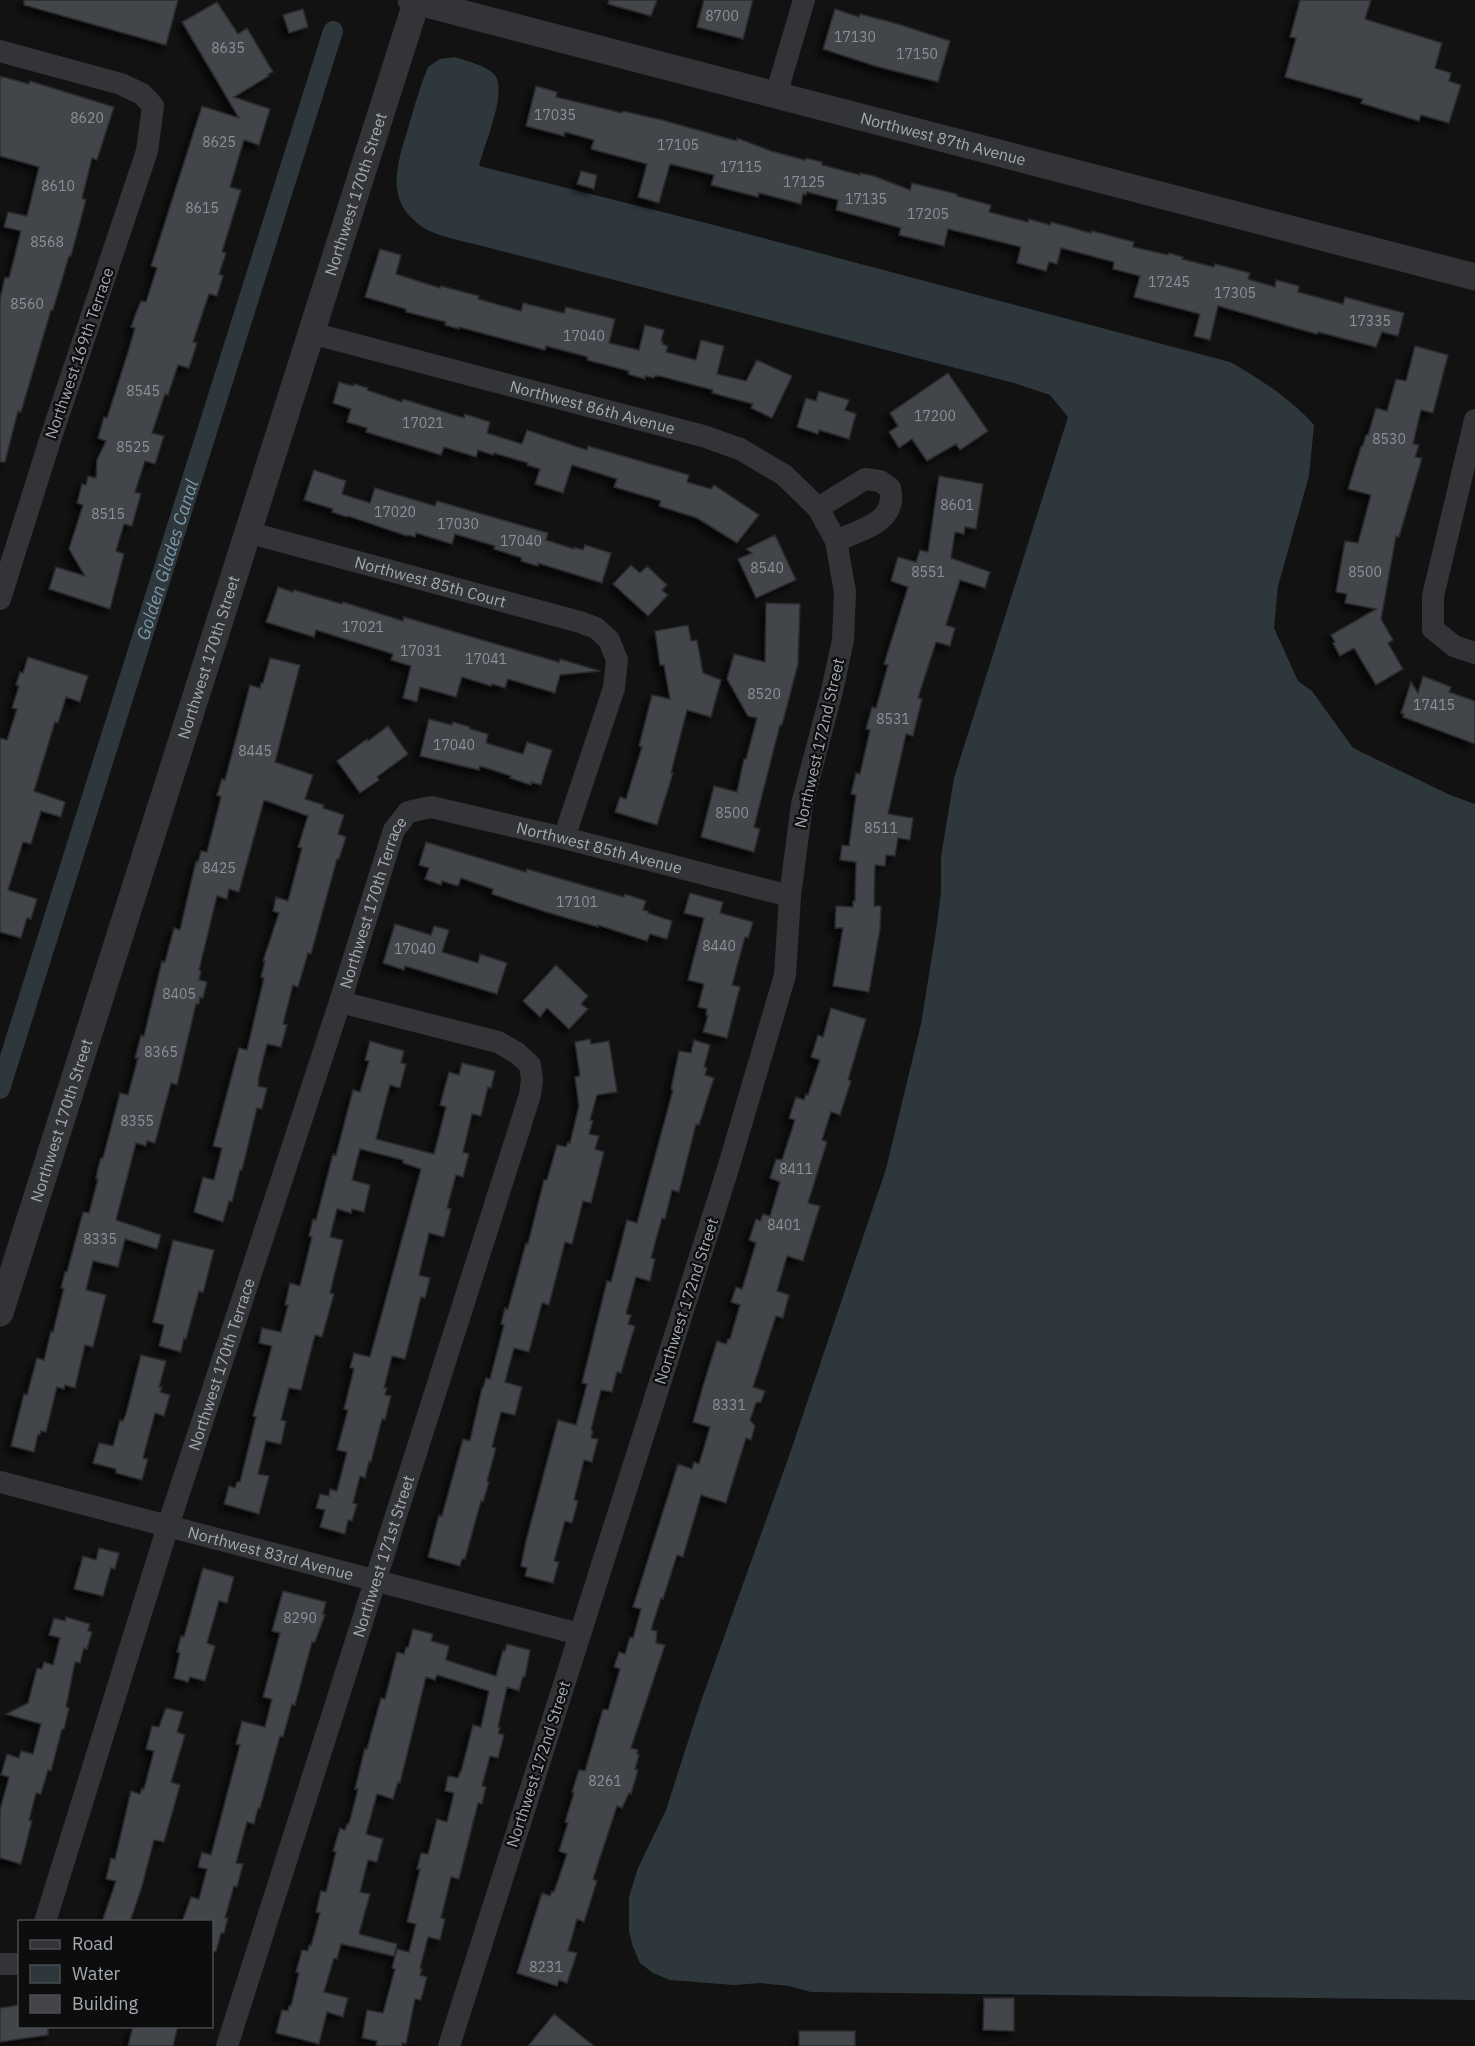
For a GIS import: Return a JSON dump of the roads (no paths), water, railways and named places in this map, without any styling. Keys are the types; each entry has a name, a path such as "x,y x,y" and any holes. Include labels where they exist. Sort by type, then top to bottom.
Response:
{"street":[{"name":"Northwest 87th Avenue","path":"415,0 1475,277"},
{"name":"Northwest 170th Street","path":"0,1313 415,0"},
{"path":"776,95 804,0"},
{"name":"Northwest 169th Terrace","path":"0,51 121,84 142,94 153,106 147,151 50,440 0,599"},
{"name":"Northwest 86th Avenue","path":"311,333 703,436 740,449 784,475 819,508 837,541"},
{"path":"1474,429 1433,596 1434,629 1454,646 1475,653"},
{"path":"819,508 865,479 880,481 890,488 892,506 887,515 837,541"},
{"name":"Northwest 85th Court","path":"247,532 580,622 596,628 609,640 616,660 614,688 564,838"},
{"name":"Northwest 172nd Street","path":"449,2046 727,1172 785,975 790,896 802,804 843,640 845,592 837,541"},
{"name":"Northwest 85th Avenue","path":"408,812 430,807 564,838 790,896"},
{"name":"Northwest 170th Terrace","path":"46,1920 168,1526 394,830 408,812"},
{"name":"Northwest 171st Street","path":"227,2046 530,1095 532,1079 530,1065 518,1053 498,1042 340,1002"},
{"name":"Northwest 83rd Avenue","path":"0,1482 579,1634"},
{"path":"0,1964 18,1965"}],"water":[{"path":"455,57 486,68 494,74 498,82 499,92 494,119 479,166 710,224 1230,362 1275,390 1314,425 1309,476 1278,586 1274,628 1298,681 1312,691 1353,748 1450,795 1475,804 1475,2000 811,1992 789,1986 760,1983 734,1985 670,1980 653,1973 640,1963 629,1931 629,1897 638,1868 666,1810 700,1704 788,1459 886,1169 921,1024 936,931 941,892 941,857 954,778 1068,417 1050,395 1014,383 456,240 424,228 402,206 398,194 398,167 428,67 440,59"}],"waterway":[{"name":"Golden Glades Canal","path":"0,1089 333,31"}]}
